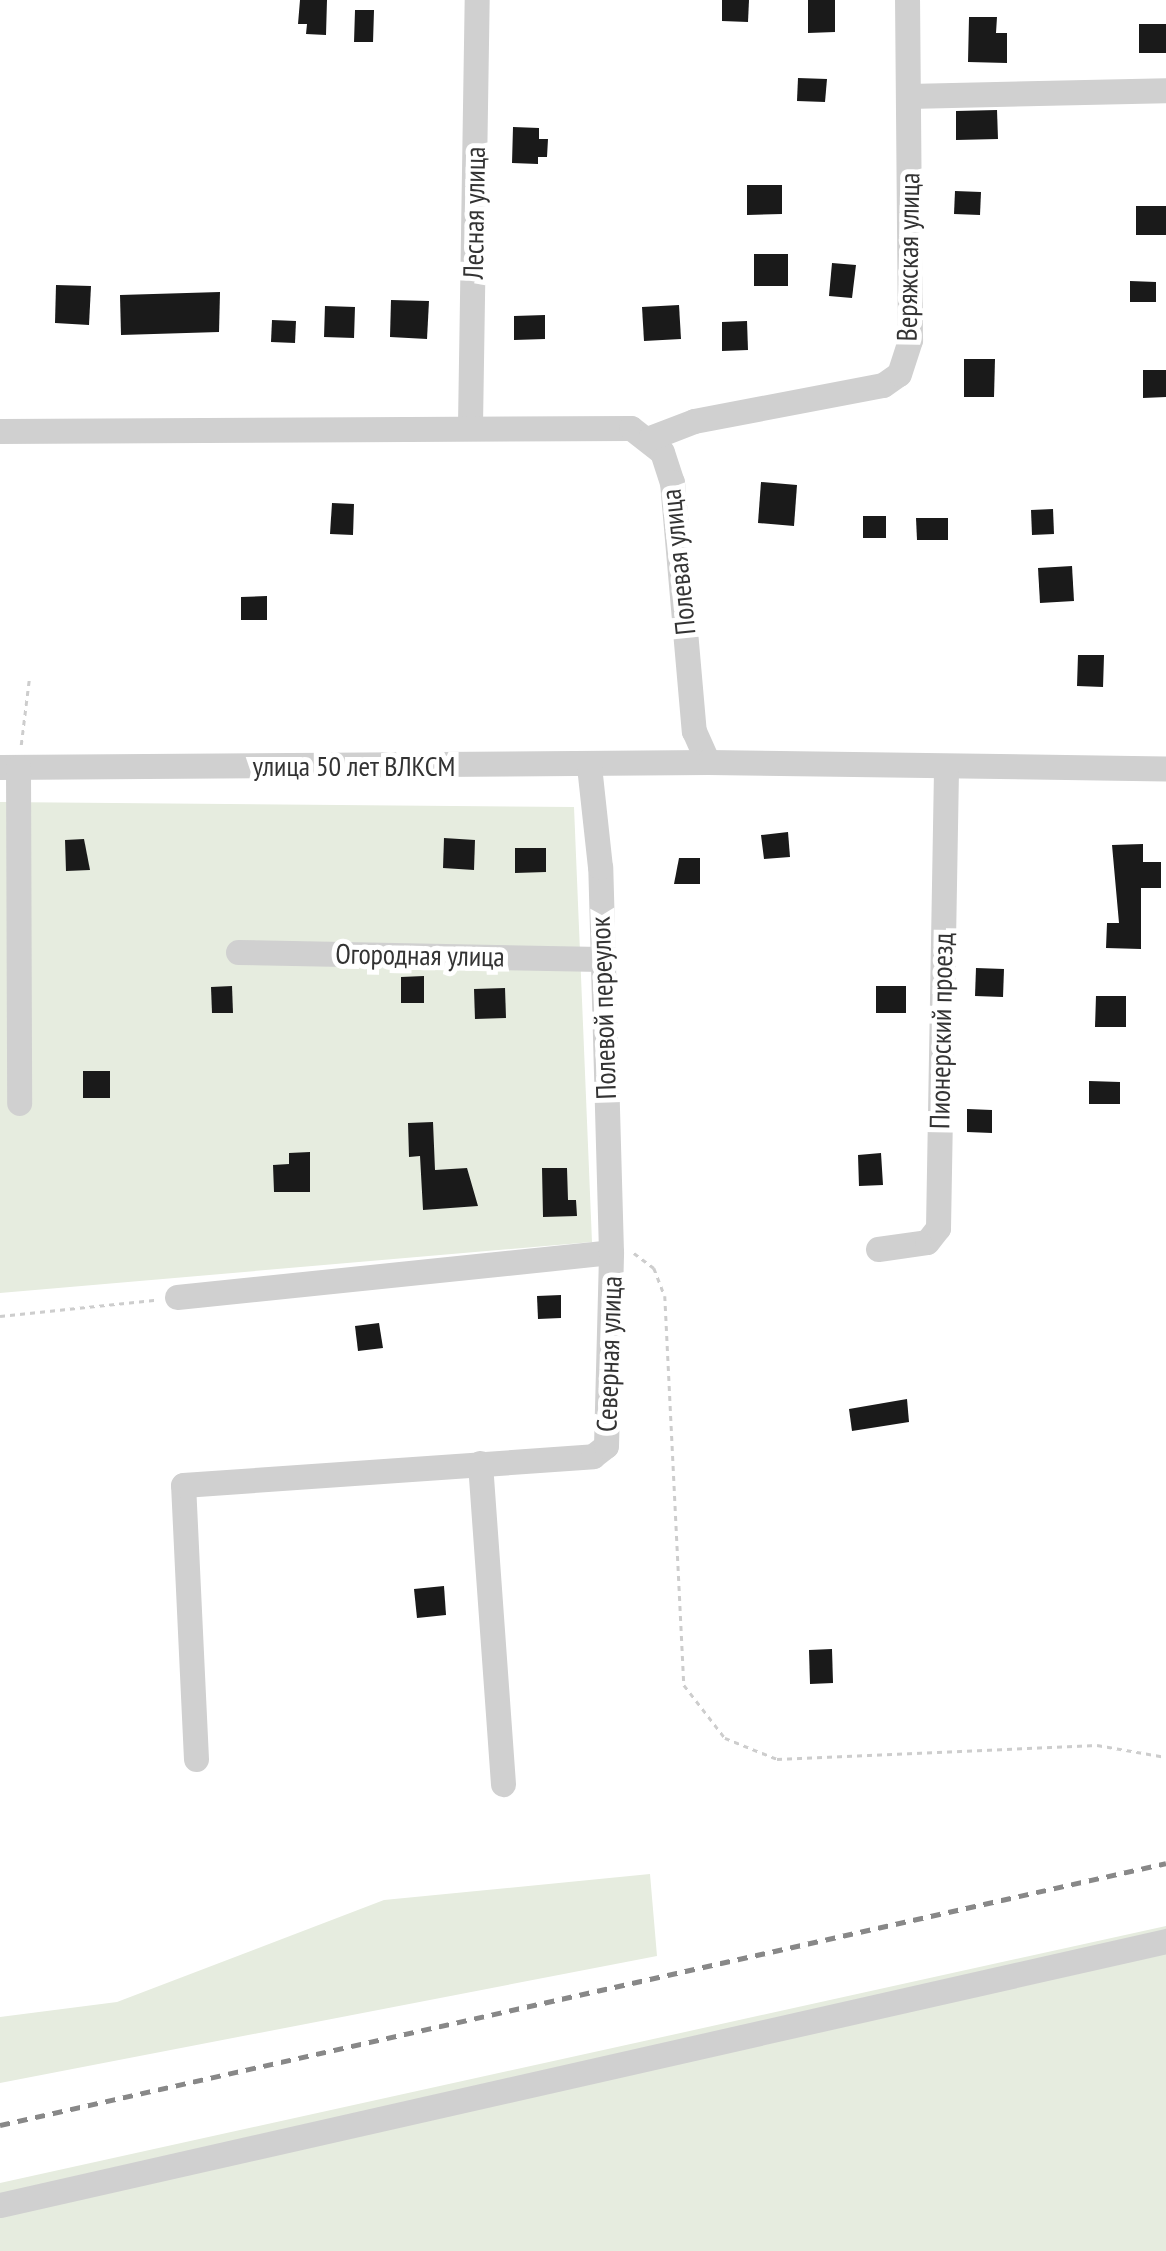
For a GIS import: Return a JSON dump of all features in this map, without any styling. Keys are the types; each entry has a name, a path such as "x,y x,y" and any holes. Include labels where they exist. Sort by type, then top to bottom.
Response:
{"street":[{"name":"Лесная улица","path":"470,425 477,0"},
{"name":"Веряжская улица","path":"650,438 694,422 882,385 899,374 910,340 907,0"},
{"path":"908,96 1166,90"},
{"path":"0,430 470,425 631,428 650,438"},
{"name":"Полевая улица","path":"650,438 672,482 694,732 708,762"},
{"path":"708,762 1166,768"},
{"name":"улица 50 лет ВЛКСМ","path":"9,767 708,762"},
{"name":"Полевой переулок","path":"589,765 612,1252"},
{"path":"9,767 18,1103"},
{"name":"Пионерский проезд","path":"878,1248 928,1242 938,1228 946,767"},
{"name":"Огородная улица","path":"238,952 601,959"},
{"path":"177,1298 612,1252"},
{"name":"Северная улица","path":"196,1759 183,1484 593,1456 606,1446 612,1252"},
{"path":"480,1463 503,1784"},
{"path":"0,2205 1166,1941"}],"path":[{"path":"9,767 29,680"},
{"path":"612,1252 634,1253 654,1268 665,1296 684,1684 725,1738 777,1758 1097,1745 1166,1757"},
{"path":"0,1316 177,1298"}],"shaded area":[{"path":"0,802 574,807 592,1242 0,1293"},
{"path":"650,1874 657,1956 0,2083 0,2017 117,2002 384,1900"},
{"path":"1166,1926 1166,2251 0,2251 0,2183"}],"building":[{"path":"300,0 327,0 326,35 306,34 307,24 298,24"},
{"path":"722,0 749,0 748,22 722,21"},
{"path":"808,0 835,0 835,32 808,33"},
{"path":"355,10 374,10 373,42 354,42"},
{"path":"969,17 997,17 996,33 1007,33 1007,63 968,62"},
{"path":"1139,24 1166,24 1166,53 1139,53"},
{"path":"798,78 827,79 825,102 797,101"},
{"path":"997,110 998,139 956,140 956,111"},
{"path":"513,127 539,128 539,139 548,139 547,157 538,157 538,164 512,163"},
{"path":"747,185 782,185 782,214 747,215"},
{"path":"955,191 981,192 980,215 954,214"},
{"path":"1136,206 1166,206 1166,235 1136,235"},
{"path":"754,254 788,254 788,286 754,286"},
{"path":"832,263 856,265 852,298 829,296"},
{"path":"1130,281 1156,282 1156,302 1130,302"},
{"path":"56,285 91,286 89,325 55,323"},
{"path":"220,292 219,332 121,335 120,295"},
{"path":"391,300 429,301 427,339 390,337"},
{"path":"679,305 681,339 644,341 642,307"},
{"path":"325,306 355,307 354,338 324,337"},
{"path":"545,315 545,339 514,340 514,316"},
{"path":"272,320 296,321 295,343 271,342"},
{"path":"747,321 748,350 722,351 722,322"},
{"path":"964,359 995,359 994,397 964,397"},
{"path":"1143,370 1166,370 1166,397 1143,398"},
{"path":"761,482 797,485 794,526 758,523"},
{"path":"332,503 354,504 353,535 330,534"},
{"path":"1053,509 1054,534 1032,535 1031,510"},
{"path":"863,516 886,516 886,538 863,538"},
{"path":"916,518 948,518 948,540 917,540"},
{"path":"1072,566 1074,601 1040,603 1038,568"},
{"path":"267,596 267,620 241,620 241,597"},
{"path":"1078,655 1104,655 1103,687 1077,686"},
{"path":"788,832 790,857 764,859 761,835"},
{"path":"444,838 475,840 474,870 443,868"},
{"path":"84,839 90,870 66,871 65,840"},
{"path":"1143,844 1143,862 1161,862 1161,888 1141,888 1141,949 1106,948 1107,923 1119,923 1112,845"},
{"path":"515,848 546,848 546,872 515,873"},
{"path":"679,858 700,858 700,884 674,884"},
{"path":"976,968 1004,969 1003,997 975,996"},
{"path":"424,976 424,1003 401,1003 401,977"},
{"path":"232,986 233,1013 212,1013 211,987"},
{"path":"876,986 906,986 906,1013 876,1013"},
{"path":"505,988 506,1018 475,1019 474,989"},
{"path":"1096,996 1126,996 1126,1027 1095,1027"},
{"path":"83,1071 110,1071 110,1098 83,1098"},
{"path":"1089,1081 1120,1082 1120,1104 1089,1104"},
{"path":"967,1109 992,1110 992,1133 967,1132"},
{"path":"433,1122 435,1170 467,1168 478,1206 423,1210 420,1156 409,1157 408,1123"},
{"path":"310,1152 310,1192 274,1192 273,1165 289,1164 289,1153"},
{"path":"881,1153 883,1185 859,1186 858,1155"},
{"path":"542,1168 567,1168 568,1200 576,1200 577,1216 543,1217"},
{"path":"561,1295 561,1318 538,1319 537,1296"},
{"path":"379,1323 383,1348 358,1351 355,1326"},
{"path":"907,1399 909,1422 852,1431 849,1409"},
{"path":"444,1586 446,1615 417,1618 414,1589"},
{"path":"832,1649 833,1683 810,1684 809,1650"}],"railway":[{"path":"0,2125 1166,1863"}]}
